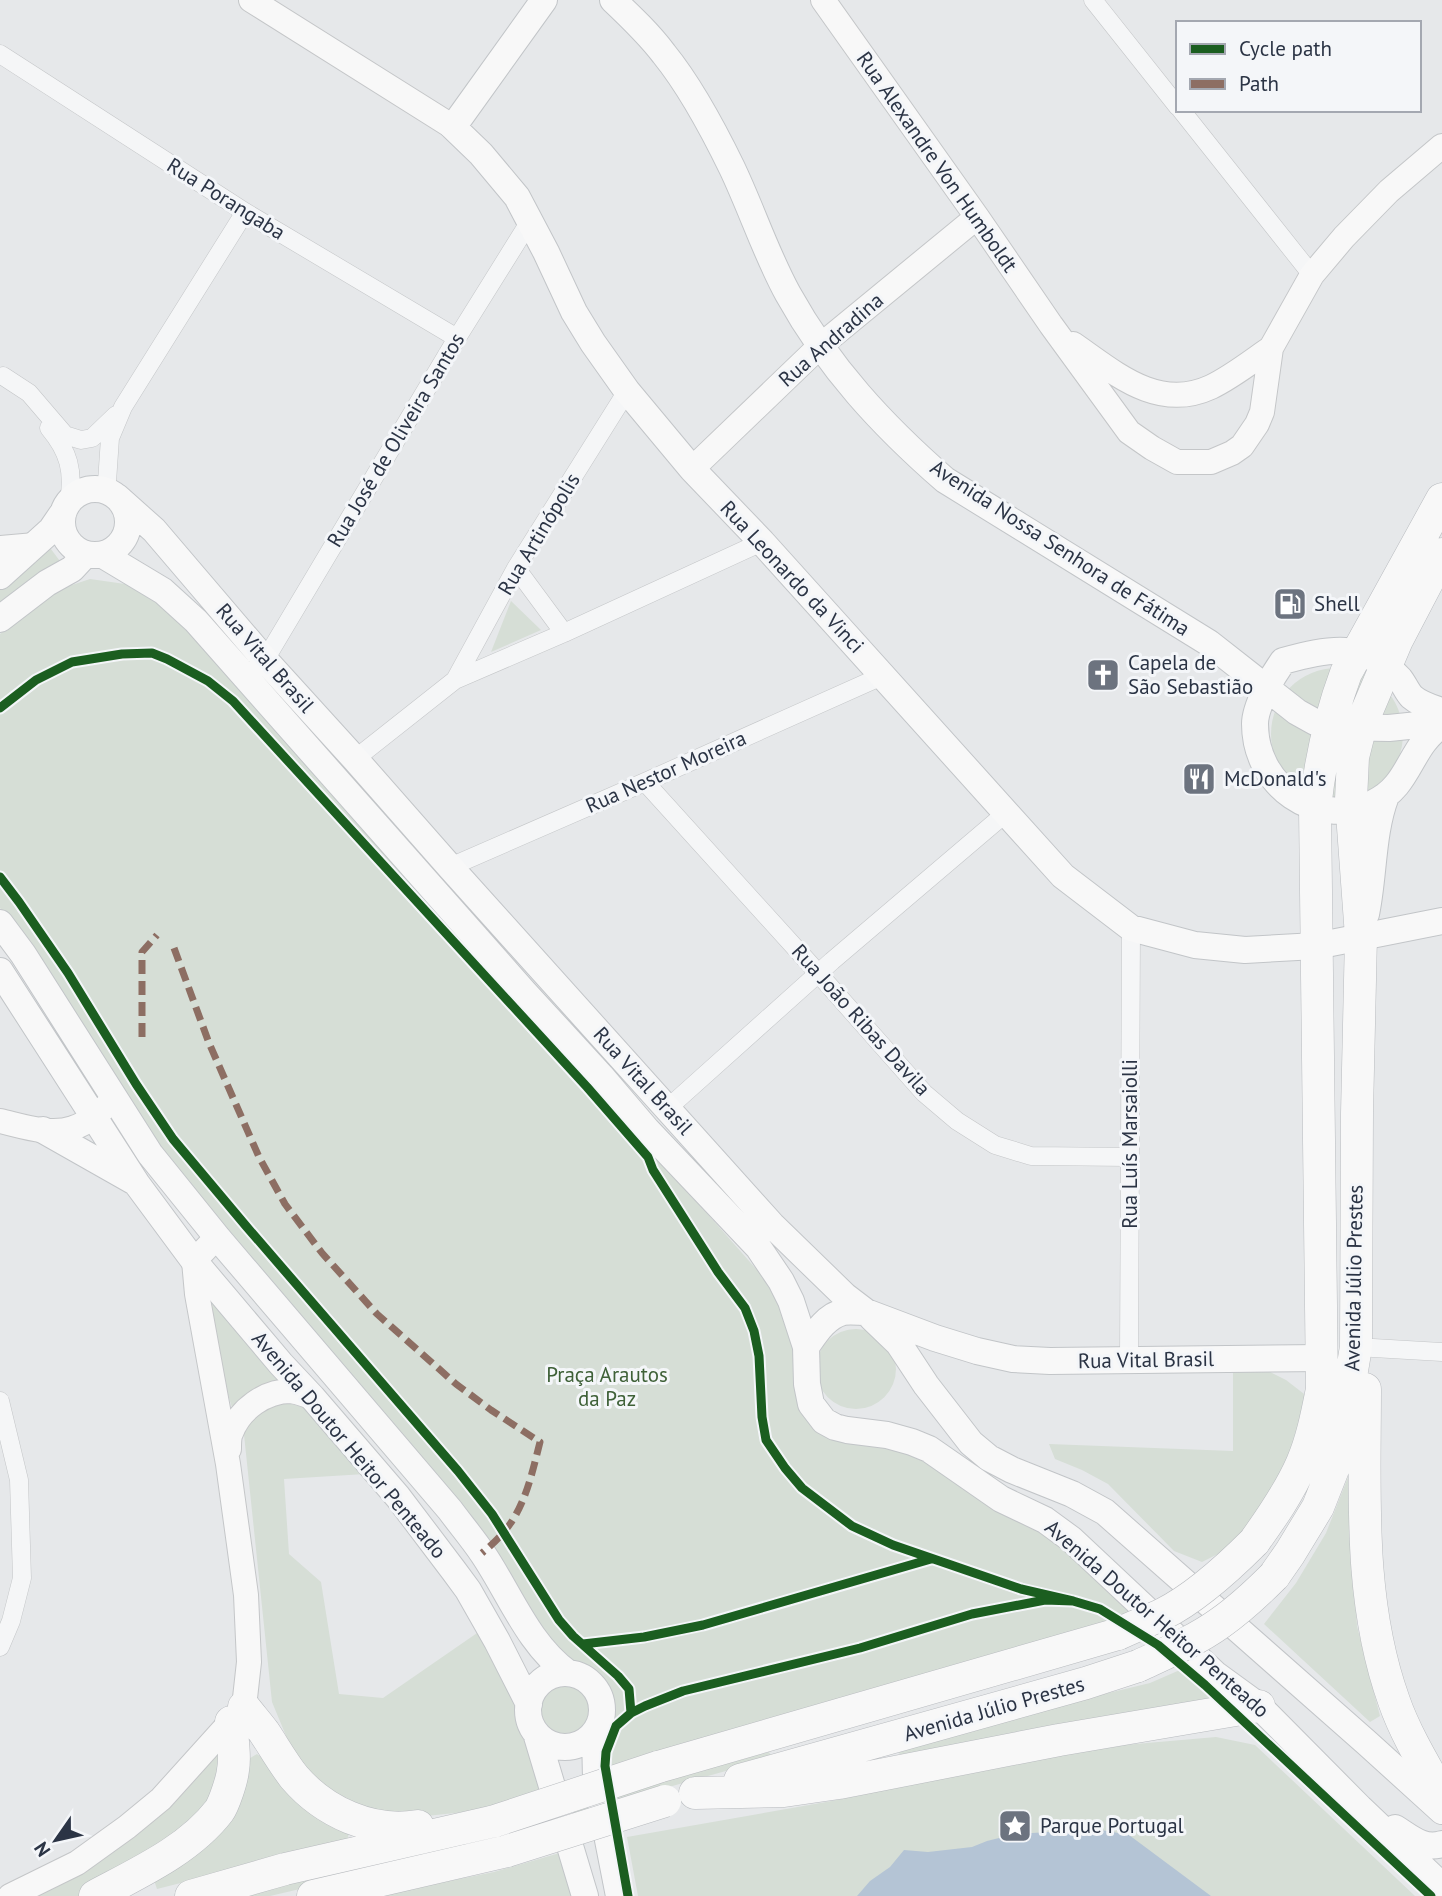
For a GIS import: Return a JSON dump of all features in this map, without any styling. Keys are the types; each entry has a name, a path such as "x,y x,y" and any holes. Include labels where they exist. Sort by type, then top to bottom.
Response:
{"highway":[{"path":"1345,728 1337,696 1346,673 1442,499"},
{"path":"1345,728 1386,666 1442,554"},
{"name":"Avenida Júlio Prestes","path":"491,1822 658,1767 1118,1634 1166,1613 1210,1582 1254,1542 1286,1494 1302,1461 1322,1389 1315,808 1322,758 1345,728"},
{"name":"Avenida Júlio Prestes","path":"313,1896 507,1851 665,1801 1138,1666 1189,1642 1219,1624 1274,1576 1318,1507 1337,1459 1356,1347 1361,936 1352,810 1353,757 1345,728"},
{"path":"1356,1347 1364,1376 1366,1548 1371,1607 1394,1703 1431,1760 1442,1796"},
{"path":"695,1793 784,1791 839,1783 1059,1740 1259,1706"},
{"path":"95,1896 168,1855 199,1832 221,1808 233,1771 237,1715 264,1731 295,1778 317,1798 366,1824 407,1828 455,1822 491,1822"},
{"path":"191,1896 285,1869 491,1822"}],"main road":[{"path":"453,127 544,0"},
{"name":"Avenida Nossa Senhora de Fátima","path":"613,0 666,55 691,95 732,169 788,294 820,346 849,386 891,432 945,480 1209,643 1297,712 1345,728 1389,728 1442,719"},
{"name":"Rua Leonardo da Vinci","path":"453,127 481,154 517,197 574,312 627,391 692,469 762,542 1063,876 1131,928 1195,945 1245,950 1316,946 1442,921"},
{"path":"0,576 51,530 75,495 93,489 110,494 124,505 129,526 120,545 113,551 94,555 47,583 0,619"},
{"name":"Rua Vital Brasil","path":"110,494 153,530 265,660 772,1225 845,1296 866,1312 935,1338 1013,1359 1322,1359"},
{"name":"Rua Vital Brasil","path":"66,507 62,520 65,537 71,545 163,591 196,621 647,1130 758,1247 791,1301 806,1347"},
{"path":"1209,643 1255,658 1283,661 1336,649 1358,652 1373,657 1386,666 1401,680 1412,697 1430,708 1442,711"},
{"name":"Avenida Nossa Senhora de Fátima","path":"1209,643 1236,672 1247,690 1255,721 1257,743 1264,765 1271,776 1294,799 1315,808"},
{"path":"1255,721 1272,678 1283,661"},
{"path":"1361,936 1373,876 1379,814 1386,796 1409,768 1419,746 1442,725"},
{"path":"1315,808 1331,811 1352,810 1386,796"},
{"name":"Avenida Doutor Heitor Penteado","path":"0,923 23,954 150,1153 217,1237 450,1510 482,1553 533,1637 552,1662 568,1673"},
{"name":"Avenida Doutor Heitor Penteado","path":"0,971 137,1184 194,1261 398,1497 468,1590 529,1704"},
{"path":"43,1130 137,1184"},
{"path":"806,1347 818,1329 841,1312 866,1312"},
{"name":"Avenida Doutor Heitor Penteado","path":"866,1312 899,1344 926,1385 980,1451 1012,1470 1072,1493 1105,1512 1442,1811"},
{"name":"Avenida Doutor Heitor Penteado","path":"806,1347 807,1384 811,1404 824,1421 835,1427 887,1435 929,1449 1001,1499 1045,1520 1071,1539 1215,1674 1259,1706 1442,1886"},
{"path":"568,1673 589,1681 597,1690 603,1712 595,1733 586,1742 561,1747 549,1744 536,1732 528,1715 529,1704 538,1684 557,1674 568,1673"},
{"path":"536,1732 585,1896"},
{"path":"595,1733 596,1779 619,1896"},
{"path":"1367,1742 1402,1757 1431,1760"},
{"path":"1360,1808 1418,1843 1434,1846 1442,1844"}],"street":[{"name":"Rua Leonardo da Vinci","path":"251,0 453,127"},
{"name":"Rua Alexandre Von Humboldt","path":"823,0 1051,326 1129,432 1177,461 1212,462 1242,446 1262,412 1271,348 1312,275 1388,191 1442,146"},
{"path":"1093,0 1176,104"},
{"name":"Rua Porangaba","path":"0,54 245,212 457,338"},
{"path":"1182,112 1312,275"},
{"path":"110,494 107,482 110,438 123,407 245,212"},
{"name":"Rua Andradina","path":"692,469 820,346 976,217"},
{"name":"Rua José de Oliveira Santos","path":"265,660 530,221"},
{"name":"Rua Alexandre Von Humboldt","path":"1051,326 1106,368 1141,388 1158,394 1176,395 1211,387 1271,348"},
{"path":"2,374 29,393 65,435 80,440 92,438 123,407"},
{"path":"2,374 63,446 70,465 71,486 66,507"},
{"name":"Rua Artinópolis","path":"455,680 516,568 627,391"},
{"path":"355,759 455,680 762,542"},
{"path":"0,548 35,545"},
{"path":"516,568 564,633"},
{"name":"Rua Nestor Moreira","path":"450,867 882,676"},
{"name":"Rua João Ribas Davila","path":"645,782 924,1093 957,1121 995,1145 1031,1156 1130,1157"},
{"path":"667,1108 1006,814"},
{"name":"Rua Luís Marsaiolli","path":"1129,1359 1131,928"},
{"path":"0,1121 57,1131 72,1128 93,1117 114,1099"},
{"path":"10,1896 77,1863 127,1827 160,1799 237,1715 249,1662 246,1595 228,1464 197,1294 194,1261 217,1237"},
{"path":"1356,1347 1442,1352"},
{"path":"228,1464 230,1434 243,1413 260,1399 293,1391 312,1396"},
{"path":"0,1401 19,1480 22,1578 11,1621 0,1647"}],"green space":[{"path":"48,545 65,568 0,611 0,590"},
{"name":"Praça Arautos da Paz","path":"90,579 125,584 157,597 189,627 765,1279 785,1305 795,1337 799,1400 897,1445 1062,1544 1133,1611 1101,1624 602,1770 614,1710 609,1693 596,1679 571,1664 140,1121 25,938 0,908 0,634 25,611 54,591"},
{"path":"511,601 541,630 491,652"},
{"path":"1337,668 1362,673 1383,688 1398,709 1403,734 1398,759 1383,780 1362,795 1337,800 1312,795 1291,780 1276,759 1271,734 1276,709 1291,688 1312,673"},
{"path":"208,1285 287,1383 245,1395 233,1411 219,1365"},
{"path":"856,1329 871,1332 884,1341 893,1354 896,1369 893,1384 884,1397 871,1406 856,1409 841,1406 828,1397 819,1384 816,1369 819,1354 828,1341 841,1332"},
{"path":"1233,1365 1262,1368 1286,1380 1308,1397 1300,1433 1279,1483 1255,1519 1228,1549 1202,1562 1174,1551 1108,1484 1055,1459 1049,1444 1233,1451"},
{"path":"284,1402 302,1407 322,1424 365,1474 284,1479 289,1554 321,1582 339,1694 383,1698 480,1631 515,1692 528,1724 543,1793 494,1809 397,1819 341,1800 308,1771 289,1743 272,1702 243,1425 264,1407"},
{"path":"1354,1462 1352,1548 1357,1626 1380,1716 1370,1722 1264,1624 1296,1583 1326,1533"},
{"path":"1196,1663 1229,1699 902,1759 898,1750 1150,1683"},
{"path":"565,1678 588,1688 598,1711 588,1734 565,1744 542,1734 532,1711 542,1688"},
{"name":"Parque Portugal","path":"1216,1737 1255,1745 1415,1896 638,1896 627,1837 826,1802 1101,1747"},
{"path":"209,1751 220,1755 213,1806 177,1840 80,1896 34,1896"},
{"path":"769,1752 772,1758 651,1792 480,1847 270,1896 224,1896"},
{"path":"257,1754 350,1828 347,1841 157,1889 154,1880 247,1760"},
{"path":"563,1852 574,1896 374,1896 494,1872"}],"water":[{"path":"1096,1829 1129,1835 1211,1896 857,1896 870,1881 890,1867 904,1850 928,1852 972,1847 1015,1834"}],"marked path":[{"path":"142,1037 142,952 157,935"},
{"path":"174,948 209,1043 259,1157 285,1204 322,1253 377,1314 456,1384 540,1442 527,1490 517,1513 502,1534 482,1553"}],"cycle path":[{"path":"0,708 36,680 72,662 122,654 152,653 208,681 233,701 648,1157 653,1170 718,1272 745,1308 754,1331 759,1356 766,1440 802,1488 852,1526 893,1545 1021,1589 1073,1601"},
{"path":"0,877 68,973 173,1139 458,1471 492,1514 559,1620 629,1689 631,1713"},
{"path":"583,1644 644,1637 703,1625 931,1559"},
{"path":"628,1896 605,1766 606,1752 616,1726 631,1713 683,1691 860,1648 972,1614 1045,1600 1073,1601 1100,1609 1158,1645 1205,1685 1431,1896"}],"place":[{"name":"Shell","path":"1290,604"},
{"name":"Capela de São Sebastião","path":"1103,675"},
{"name":"McDonald's","path":"1199,779"},
{"name":"Parque Portugal","path":"1015,1826"}]}
